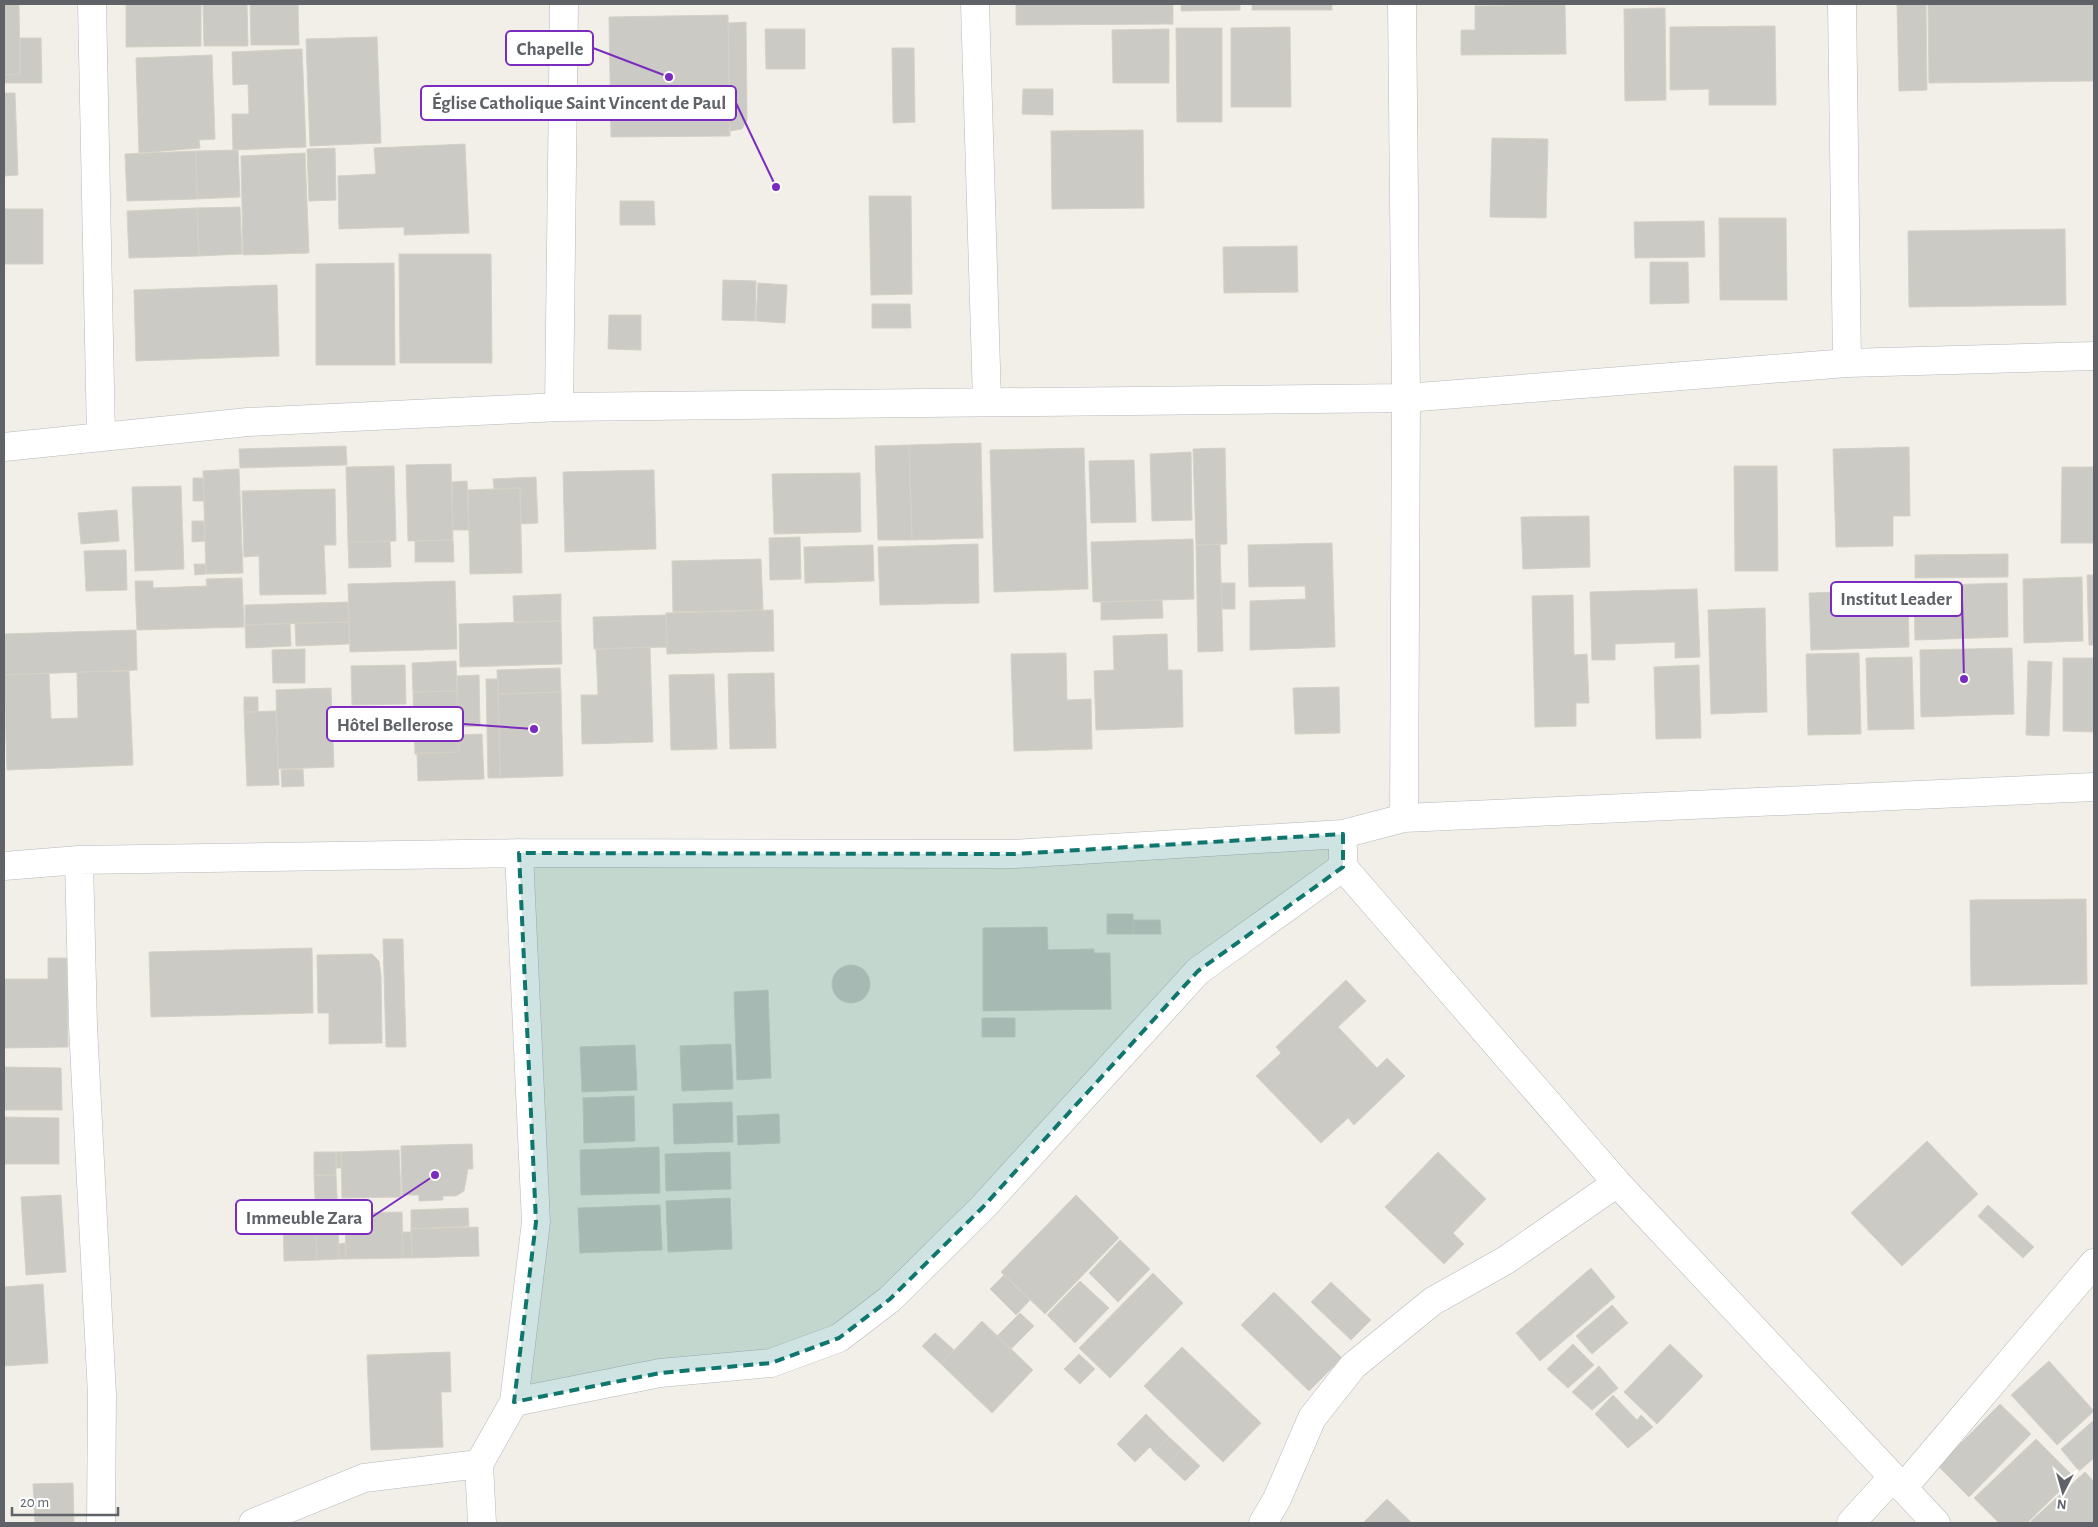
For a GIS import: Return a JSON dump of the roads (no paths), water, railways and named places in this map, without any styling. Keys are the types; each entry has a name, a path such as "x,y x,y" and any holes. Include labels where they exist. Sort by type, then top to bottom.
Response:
{"street":[{"path":"92,4 101,436"},
{"path":"559,407 564,4"},
{"path":"975,4 988,401"},
{"path":"1402,4 1406,398 1404,818"},
{"path":"1842,4 1847,363"},
{"path":"4,447 248,422 559,407 1406,398 1847,363 2094,356"},
{"path":"4,866 79,860 519,853 1014,854 1343,834 1404,818 2094,787"},
{"path":"1343,834 1343,867 1617,1183 1936,1523"},
{"path":"482,1523 479,1464 514,1402 536,1222 519,853"},
{"path":"79,860 83,1026 102,1394 101,1523"},
{"path":"514,1402 660,1373 771,1363 838,1338 890,1300 983,1207 1198,971 1343,867"},
{"path":"1263,1523 1278,1499 1312,1418 1353,1366 1434,1301 1506,1260 1617,1183"},
{"path":"1851,1523 1898,1483 2094,1263"},
{"path":"254,1523 364,1478 479,1464"}],"place":[{"name":"Chapelle","path":"669,77"},
{"name":"Église Catholique Saint Vincent de Paul","path":"776,187"},
{"name":"Institut Leader","path":"1964,679"},
{"name":"Hôtel Bellerose","path":"534,729"},
{"name":"Immeuble Zara","path":"435,1175"}]}
